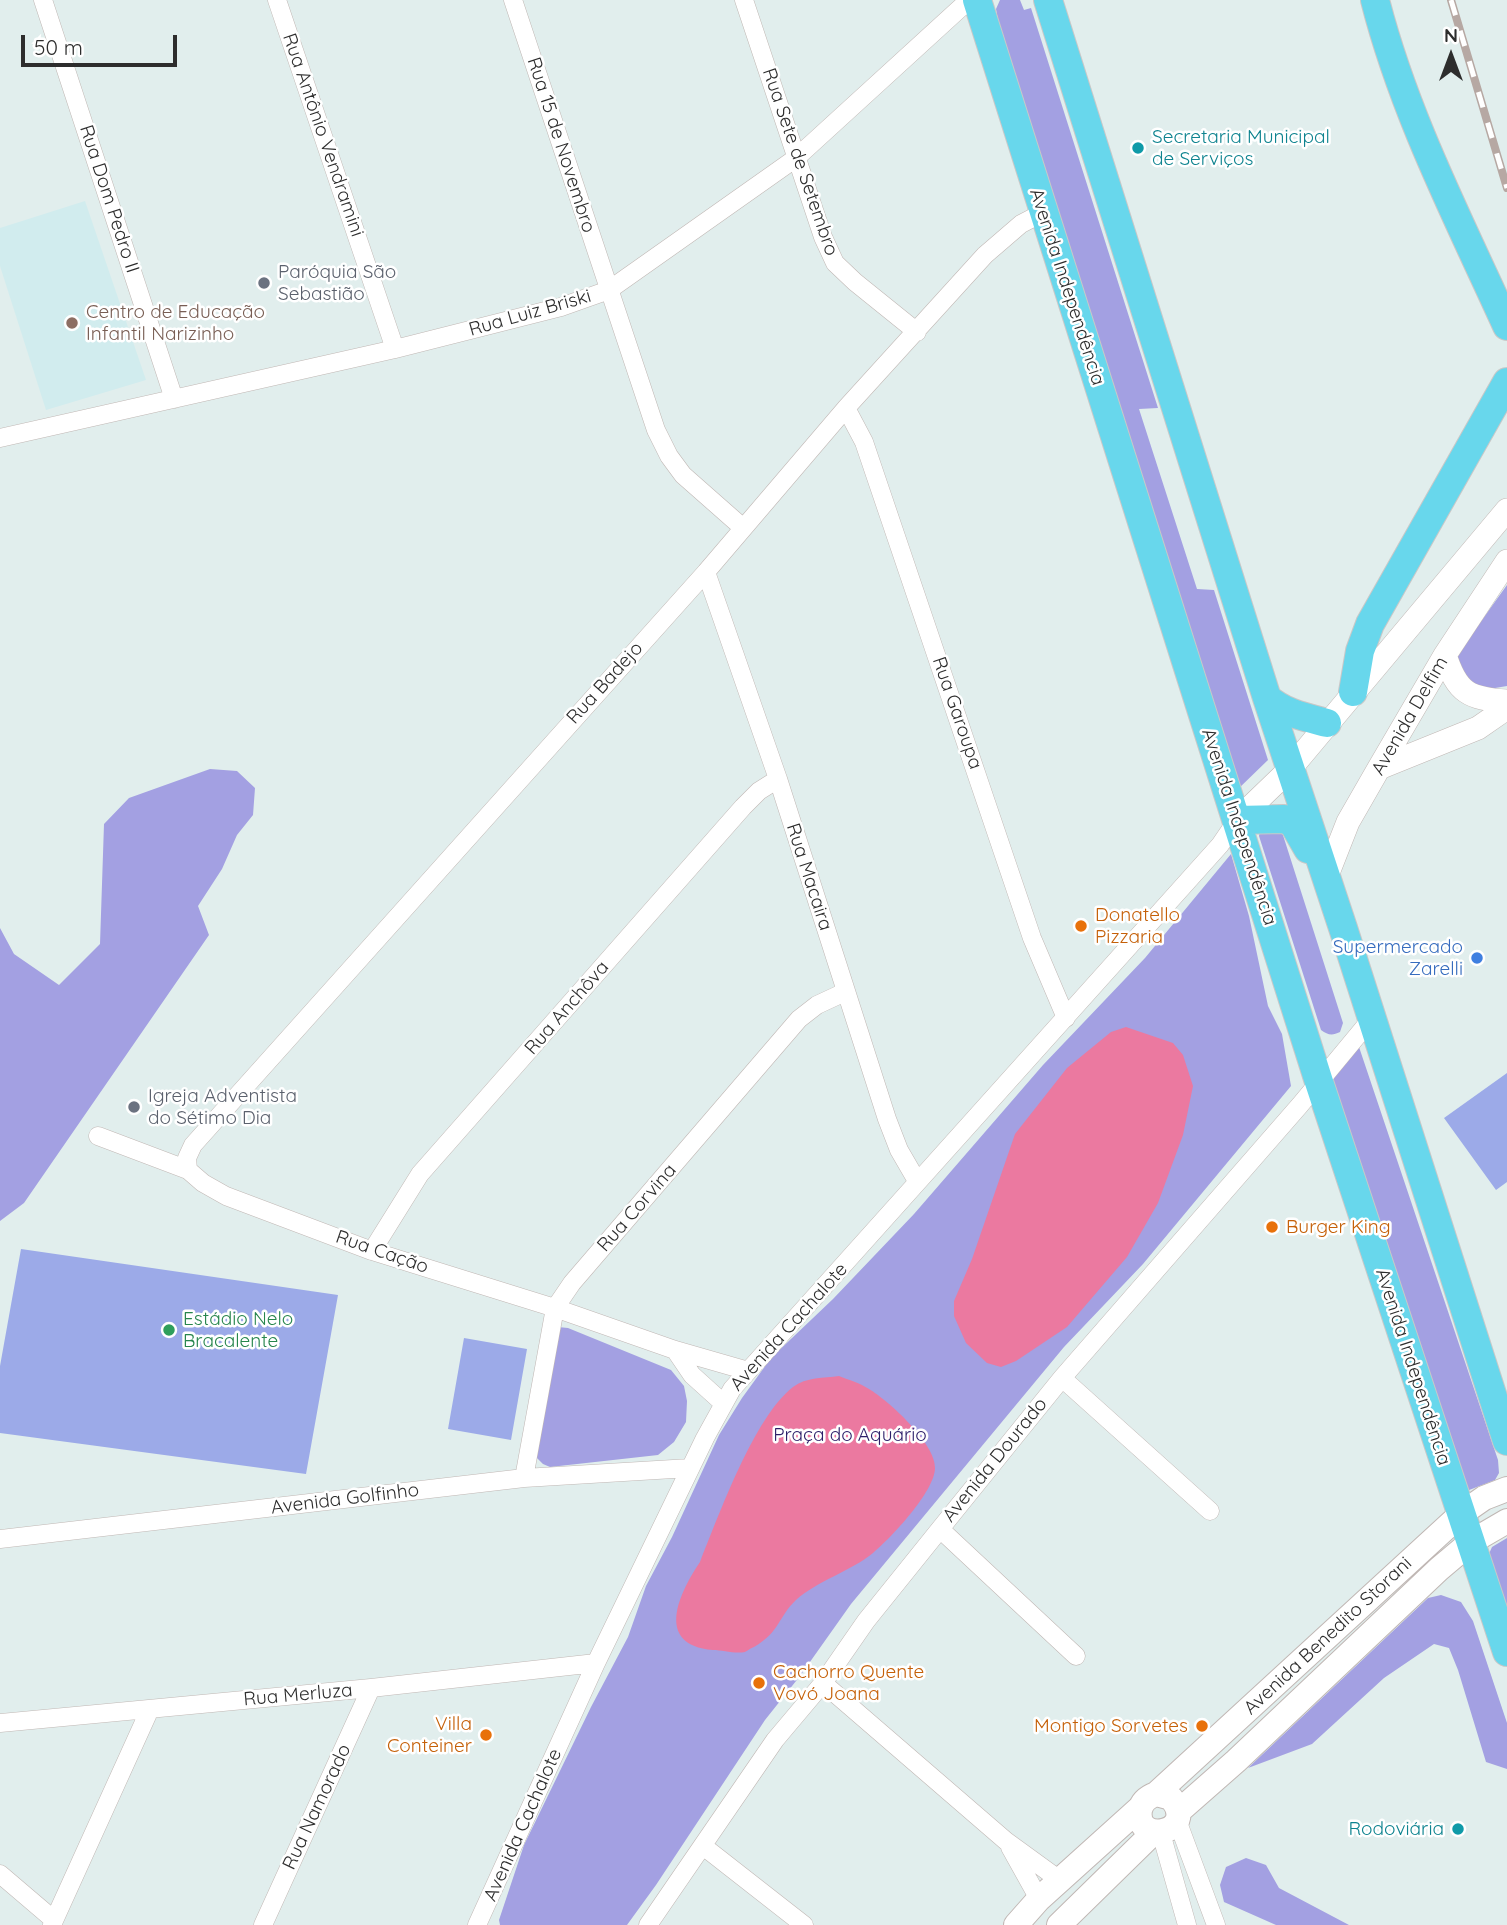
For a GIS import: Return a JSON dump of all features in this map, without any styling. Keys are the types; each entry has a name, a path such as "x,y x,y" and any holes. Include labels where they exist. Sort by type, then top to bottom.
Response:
{"main road":[{"name":"Avenida Independência","path":"978,0 1319,1082 1507,1652"},
{"path":"1048,0 1267,698 1507,1441"},
{"path":"1375,0 1396,71 1420,133 1507,326"},
{"path":"1353,692 1360,651 1370,624 1507,382"},
{"path":"1267,698 1289,713 1327,723"},
{"path":"1237,820 1284,819 1293,823 1326,878"},
{"name":"Avenida Benedito Storani","path":"1016,1925 1039,1899 1461,1514 1484,1497 1507,1489"},
{"name":"Avenida Benedito Storani","path":"1059,1925 1471,1542 1507,1521"},
{"path":"1171,1798 1168,1824 1145,1827 1140,1818 1148,1801 1171,1798"}],"street":[{"name":"Rua Dom Pedro II","path":"43,0 174,399"},
{"name":"Rua Antônio Vendramini","path":"277,0 395,349"},
{"name":"Rua 15 de Novembro","path":"513,0 656,430 668,456 683,475 742,527"},
{"name":"Rua Sete de Setembro","path":"744,0 796,158 835,263 917,332"},
{"name":"Rua Luiz Briski","path":"0,438 395,349 561,307 609,290 796,158 968,0"},
{"name":"Rua Badejo","path":"188,1170 187,1158 193,1145 706,572 846,408 985,255 1021,225 1044,212"},
{"name":"Rua Garoupa","path":"846,408 864,442 1032,938 1066,1018"},
{"path":"1237,820 1290,769 1507,510"},
{"name":"Avenida Delfim","path":"1326,878 1348,822 1445,655 1507,561"},
{"name":"Rua Macaira","path":"706,572 778,779 887,1119 899,1150 917,1181"},
{"path":"1445,655 1450,672 1465,692 1480,700 1507,701"},
{"path":"1379,768 1478,728 1507,708"},
{"name":"Rua Anchôva","path":"372,1251 420,1174 743,807 759,791 778,779"},
{"name":"Avenida Cachalote","path":"477,1925 596,1663 690,1468 732,1389 1220,845 1237,820"},
{"name":"Rua Corvina","path":"524,1478 555,1308 572,1283 799,1019 817,1005 845,992"},
{"name":"Avenida Dourado","path":"648,1925 775,1740 823,1683 866,1621 1062,1378 1372,1018"},
{"name":"Rua Cação","path":"98,1136 188,1170 203,1183 226,1196 372,1251 555,1308 675,1350 748,1371"},
{"path":"675,1350 692,1375 723,1403"},
{"path":"1062,1378 1210,1511"},
{"name":"Avenida Golfinho","path":"0,1539 524,1478 690,1468"},
{"path":"940,1529 1076,1656"},
{"name":"Rua Merluza","path":"0,1723 371,1688 596,1663"},
{"path":"823,1683 1006,1841 1061,1881"},
{"name":"Rua Namorado","path":"263,1925 371,1688"},
{"path":"0,1874 53,1923 150,1709"},
{"path":"1168,1824 1188,1925"},
{"path":"1168,1824 1216,1925"},
{"path":"1006,1841 1039,1899"},
{"path":"703,1846 804,1925"},
{"path":"486,1906 491,1925"}],"shaded area":[{"name":"Centro de Educação Infantil Narizinho","path":"85,201 146,380 46,410 0,266 0,228"},
{"path":"1126,1027 1173,1043 1183,1055 1193,1086 1183,1135 1158,1203 1127,1257 1067,1327 1016,1361 1001,1367 987,1363 966,1343 954,1316 954,1301 972,1259 1015,1134 1067,1068 1111,1032"},
{"path":"1507,1073 1507,1182 1496,1190 1444,1118"},
{"name":"Estádio Nelo Bracalente","path":"21,1249 338,1295 306,1474 0,1433 0,1366"},
{"path":"464,1338 527,1349 511,1440 448,1429"},
{"path":"839,1376 878,1395 920,1436 928,1447 935,1468 928,1489 911,1514 881,1546 864,1559 804,1593 763,1641 745,1652 695,1646 683,1638 677,1628 679,1602 700,1562 751,1443 779,1401 793,1387 809,1380"}],"green space":[{"path":"1000,0 1020,0 1024,10 1031,8 1158,408 1139,409 1197,589 1214,590 1268,760 1236,791 998,20 996,9"},
{"path":"1507,585 1507,686 1477,691 1454,668 1459,652"},
{"path":"210,769 237,771 255,788 253,815 237,835 222,869 198,906 209,935 24,1203 0,1221 0,928 14,954 59,985 100,944 104,824 129,798"},
{"path":"1260,830 1282,832 1343,1023 1340,1032 1330,1034 1321,1030 1259,836"},
{"name":"Praça do Aquário","path":"1231,854 1249,916 1268,1006 1282,1034 1291,1086 1143,1264 1064,1347 851,1604 765,1720 627,1925 500,1925 499,1920 524,1845 628,1637 646,1586 719,1435 742,1398 771,1358 833,1299 914,1214 1043,1065 1145,958"},
{"path":"1359,1047 1498,1460 1499,1473 1495,1480 1464,1492 1327,1082"},
{"path":"558,1327 568,1328 671,1370 684,1386 687,1401 686,1422 674,1442 658,1455 550,1467 543,1464 536,1457"},
{"path":"1507,1538 1507,1628 1488,1556 1492,1547"},
{"path":"1441,1595 1461,1602 1473,1621 1507,1723 1507,1769 1486,1762 1449,1648 1434,1644 1384,1678 1312,1744 1248,1768 1428,1598"},
{"path":"1246,1858 1266,1865 1279,1888 1349,1925 1276,1925 1224,1902 1220,1885 1226,1867"}],"railway":[{"path":"1451,0 1507,188"}],"place":[{"name":"Secretaria Municipal de Serviços","path":"1138,148"},
{"name":"Paróquia São Sebastião","path":"264,283"},
{"name":"Centro de Educação Infantil Narizinho","path":"72,323"},
{"name":"Donatello Pizzaria","path":"1081,926"},
{"name":"Supermercado Zarelli","path":"1477,958"},
{"name":"Igreja Adventista do Sétimo Dia","path":"134,1107"},
{"name":"Burger King","path":"1272,1227"},
{"name":"Estádio Nelo Bracalente","path":"169,1330"},
{"name":"Cachorro Quente Vovó Joana","path":"759,1683"},
{"name":"Montigo Sorvetes","path":"1202,1726"},
{"name":"Villa Conteiner","path":"486,1735"},
{"name":"Rodoviária","path":"1458,1829"}]}
